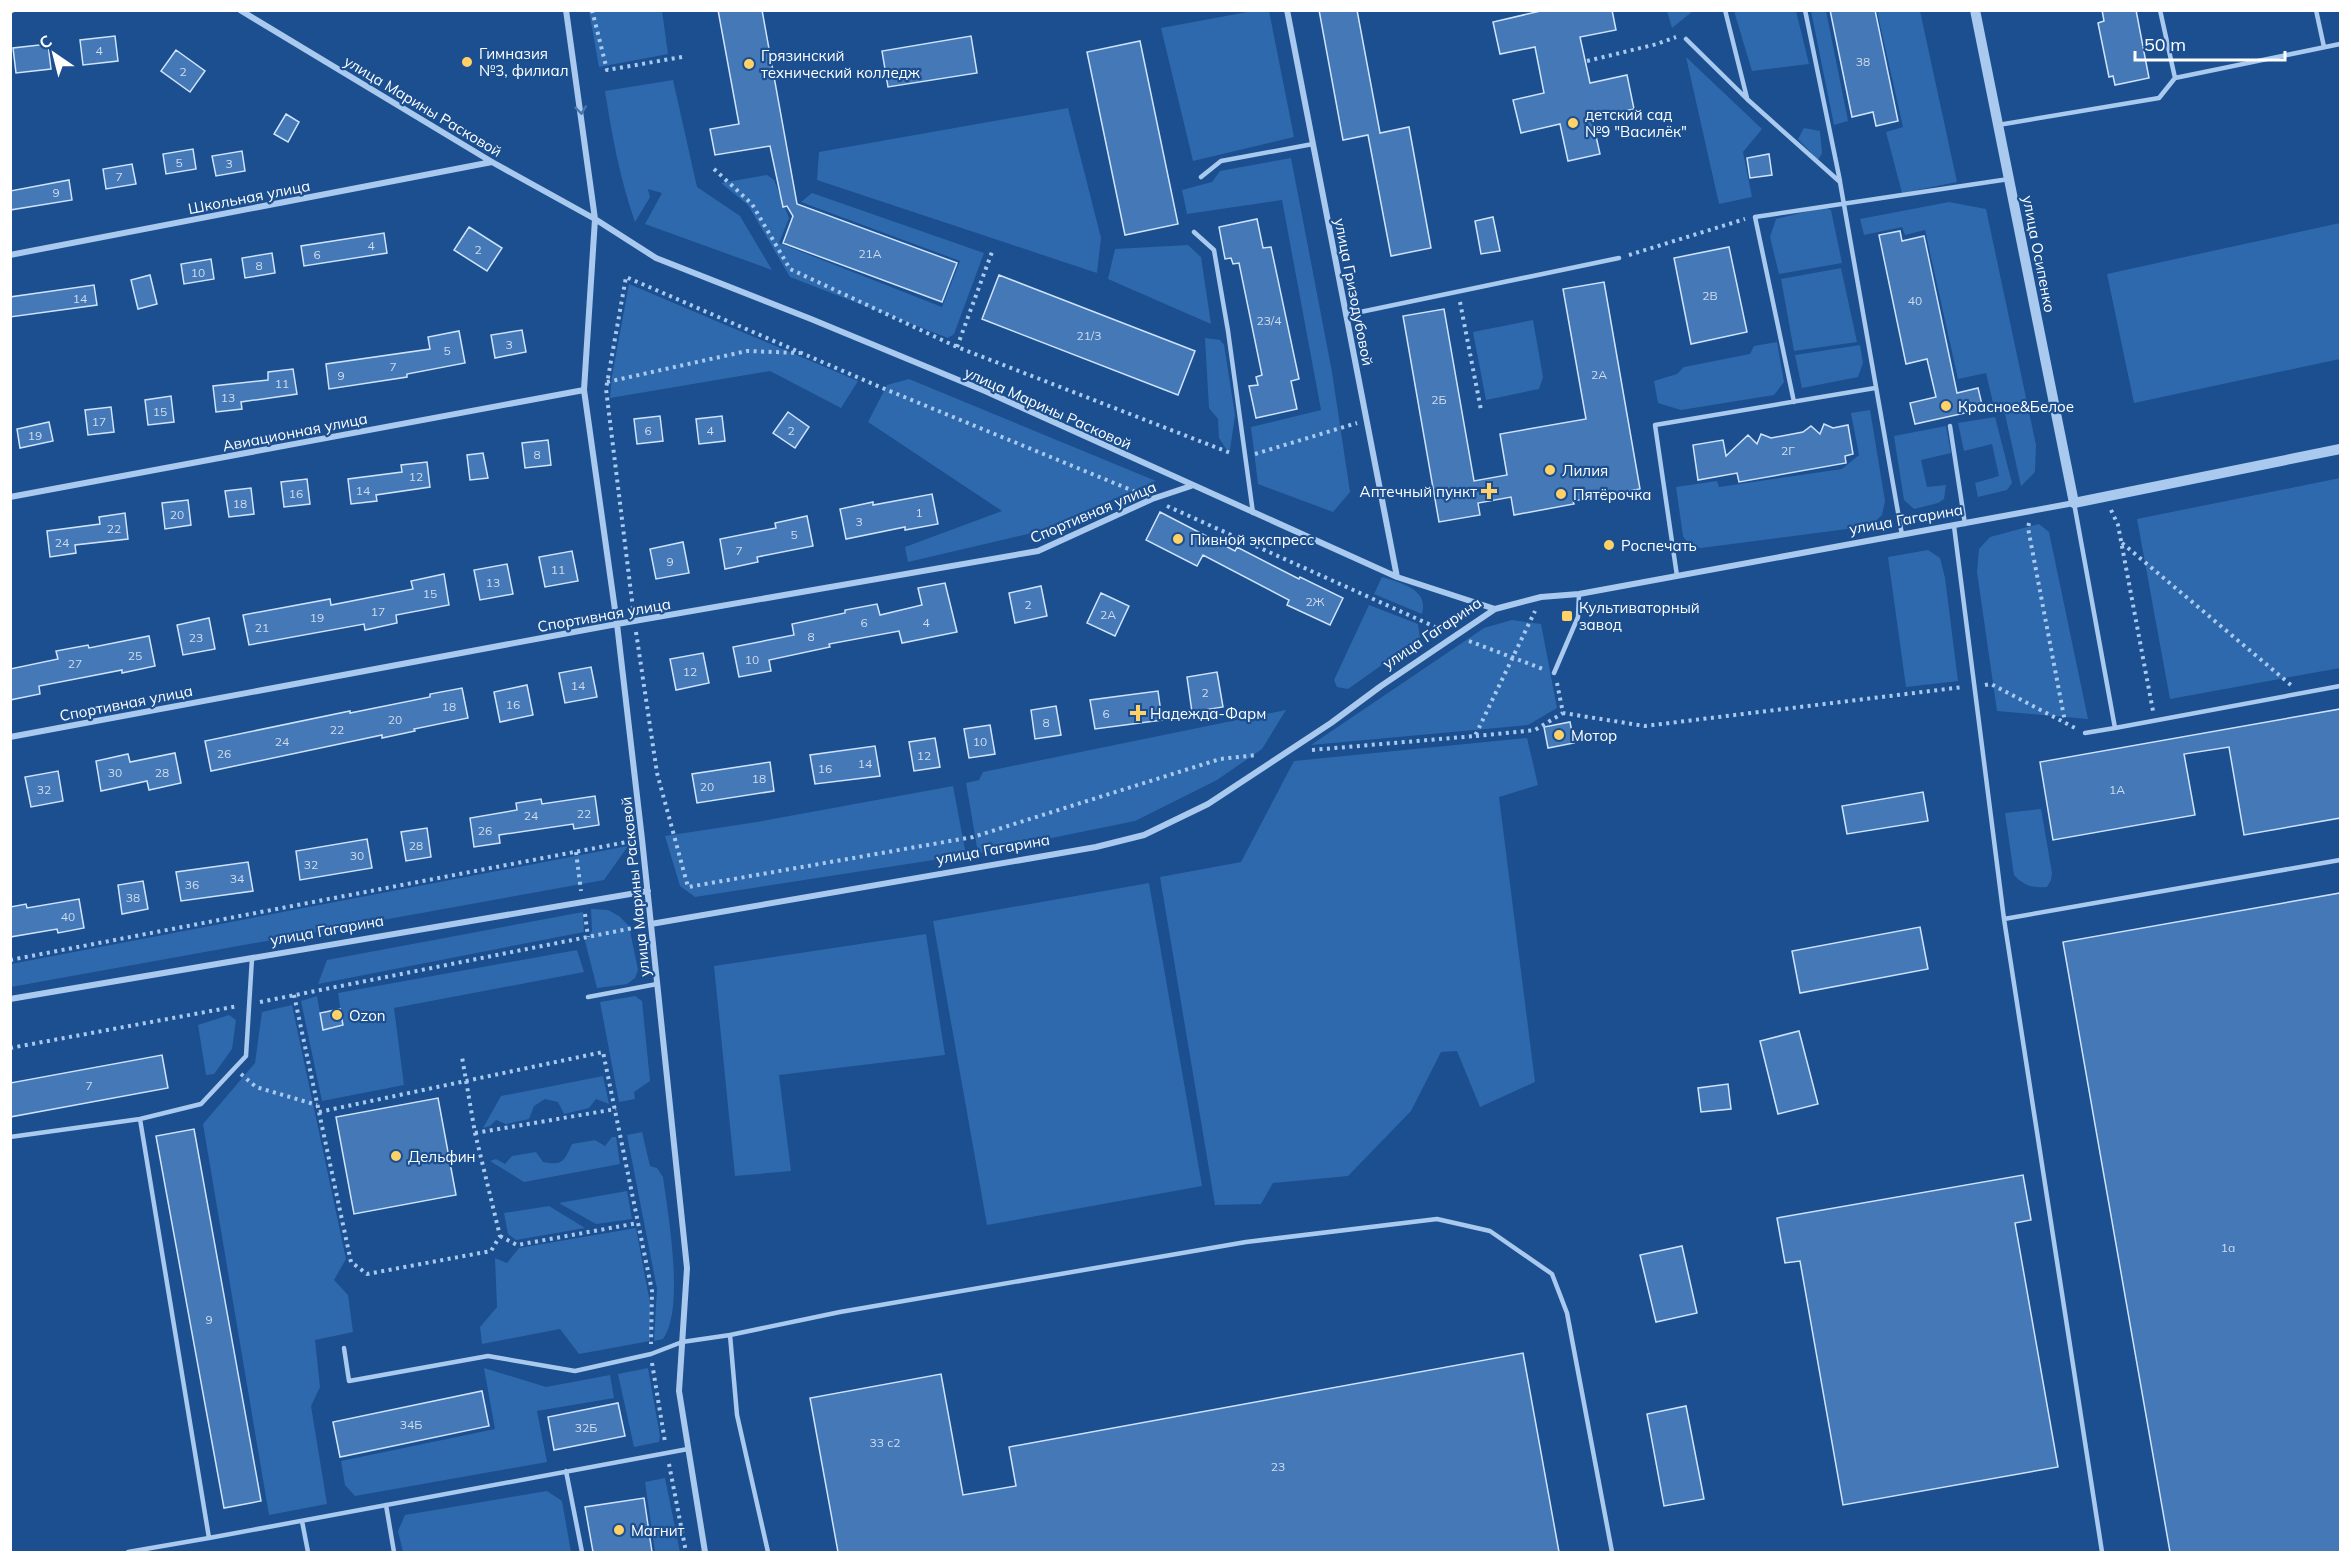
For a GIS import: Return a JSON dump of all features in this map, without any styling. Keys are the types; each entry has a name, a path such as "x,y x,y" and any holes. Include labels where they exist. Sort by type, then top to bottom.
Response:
{"street":[{"name":"улица Марины Расковой","path":"240,10 492,162 595,219 656,258 985,391 1397,578 1495,609"},
{"name":"улица Марины Расковой","path":"566,10 595,219 584,390 616,624 648,891 687,1268 679,1391 705,1552"},
{"name":"улица Гризодубовой","path":"1287,10 1397,578"},
{"name":"улица Осипенко","path":"1975,10 2074,503"},
{"name":"Школьная улица","path":"10,255 492,162"},
{"name":"Авиационная улица","path":"10,497 584,390"},
{"name":"улица Гагарина","path":"651,924 1096,847 1144,835 1208,804 1495,609 1541,597 1579,594 2034,511 2340,449"},
{"name":"Спортивная улица","path":"10,737 616,624 1038,551 1152,499 1191,486"},
{"name":"улица Гагарина","path":"10,999 648,891"}],"lane":[{"path":"1725,10 1747,99"},
{"path":"1805,10 1844,203 1902,535"},
{"path":"2160,10 2175,78"},
{"path":"2316,10 2324,47"},
{"path":"1686,39 1747,99 1840,182"},
{"path":"1998,125 2159,98 2175,78 2340,44"},
{"path":"1201,177 1221,161 1313,144"},
{"path":"1794,402 1755,217 2008,179"},
{"path":"1194,232 1214,250 1228,331 1253,513"},
{"path":"1346,315 1619,258"},
{"path":"1677,576 1655,425 1875,388"},
{"path":"1950,426 1965,524"},
{"path":"2074,503 2115,728"},
{"path":"1954,526 2004,919 2102,1552"},
{"path":"1554,674 1578,617 1579,594"},
{"path":"2085,733 2340,686"},
{"path":"2004,919 2340,860"},
{"path":"10,1137 140,1119 201,1104 246,1056 252,958"},
{"path":"588,997 657,984"},
{"path":"140,1119 209,1538"},
{"path":"344,1348 349,1381 488,1356 575,1371 651,1354 682,1342 730,1335 840,1312 1246,1242 1437,1219 1490,1231 1552,1274 1567,1313 1612,1552"},
{"path":"730,1335 737,1415 768,1552"},
{"path":"128,1552 688,1449"},
{"path":"566,1471 582,1552"},
{"path":"386,1505 394,1552"},
{"path":"302,1521 308,1552"}],"path":[{"path":"592,10 607,70 682,57"},
{"path":"1587,61 1657,44 1682,35 1686,39"},
{"path":"714,169 752,204 790,269 957,347 1222,451 1245,457 1367,420"},
{"path":"1619,258 1755,217"},
{"path":"957,347 992,252"},
{"path":"1563,713 1554,674 1455,636 1152,499 626,277 606,389 657,773 688,887 973,837 1220,759 1535,730 1563,713 1645,726 1991,684 2085,733"},
{"path":"1458,292 1481,410"},
{"path":"607,382 747,351 804,353"},
{"path":"2110,507 2118,525 2122,543 2154,721"},
{"path":"2034,511 2028,528 2065,722"},
{"path":"2122,543 2302,694"},
{"path":"1475,736 1541,597"},
{"path":"10,960 642,839"},
{"path":"10,1048 249,1004 651,924"},
{"path":"294,995 351,1262 367,1274 491,1251 500,1236 475,1133 462,1057"},
{"path":"319,1112 603,1052 652,1291 651,1354 686,1552"},
{"path":"234,1068 256,1087 317,1106"},
{"path":"475,1133 616,1109"},
{"path":"500,1236 517,1245 639,1223"}],"shaded area":[{"path":"1667,10 1693,11 1672,28"},
{"path":"589,11 662,11 668,54 599,67"},
{"path":"1253,11 1269,11 1294,137 1193,161 1161,28"},
{"path":"1734,11 1796,11 1809,64 1752,71"},
{"path":"1811,11 1826,11 1848,121 1834,125"},
{"path":"1877,11 1920,11 1957,182 1902,193 1886,132 1903,127"},
{"path":"1686,57 1762,129 1743,152 1752,197 1719,204"},
{"path":"673,80 697,187 740,216 772,270 645,224 662,193 648,189 650,197 635,222 617,157 605,91"},
{"path":"1068,108 1101,238 1097,273 817,180 819,152"},
{"path":"1804,128 1820,131 1822,153 1818,160 1798,139"},
{"path":"1291,158 1332,372 1350,492 1333,512 1258,484 1251,427 1321,410 1282,200 1187,214 1182,190 1212,182 1220,171"},
{"path":"767,175 774,180 789,218 779,243 942,307 960,261 801,202 812,193 984,253 954,334 948,338 790,277 748,205 721,183"},
{"path":"1949,202 1986,209 2036,445 2035,472 2021,486 2005,414 1995,411 1986,373 1958,379 1925,230 1905,235 1902,227 1864,235 1860,219"},
{"path":"1825,207 1831,210 1842,263 1779,274 1770,237 1776,219"},
{"path":"2340,223 2340,359 2134,403 2107,274"},
{"path":"1188,245 1201,257 1211,324 1108,279 1115,249"},
{"path":"1841,268 1857,342 1794,351 1781,279"},
{"path":"629,284 858,381 841,408 770,371 610,398"},
{"path":"1533,320 1543,377 1539,389 1486,400 1473,332"},
{"path":"1205,338 1220,340 1224,345 1235,415 1230,450 1226,449 1219,438 1218,419 1209,408"},
{"path":"1777,342 1784,382 1774,395 1681,410 1658,403 1654,381 1677,374 1684,367 1750,354 1754,346"},
{"path":"1860,345 1863,363 1858,377 1802,388 1795,355"},
{"path":"909,379 1156,481 1036,532 908,562 905,547 1002,511 868,422 887,385"},
{"path":"1870,410 1885,501 1882,515 1870,526 1701,548 1689,545 1683,536 1676,487 1717,481 1719,487 1842,469 1859,455 1851,413"},
{"path":"1995,417 2012,483 2007,490 1978,497 1975,483 1999,476 1992,444 1964,451 1958,423"},
{"path":"1946,426 1951,453 1921,460 1927,487 1946,485 1944,499 1938,503 1914,509 1904,500 1894,436"},
{"path":"2340,478 2340,668 2170,699 2137,519"},
{"path":"2039,524 2049,532 2088,719 1997,711 1977,572 1979,549 1990,537"},
{"path":"1928,550 1940,558 1945,578 1958,681 1906,687 1888,557"},
{"path":"1382,577 1412,588 1421,599 1422,614 1374,594"},
{"path":"1369,605 1418,624 1420,638 1348,689 1337,687 1334,680"},
{"path":"1512,620 1541,624 1557,708 1528,725 1311,745 1484,628"},
{"path":"1286,710 1262,749 1217,780 1135,821 978,853 966,783 979,780 983,772"},
{"path":"1527,738 1538,785 1499,797 1535,1082 1480,1107 1457,1051 1441,1052 1411,1111 1348,1176 1273,1183 1261,1204 1215,1205 1160,877 1241,862 1294,761"},
{"path":"953,786 966,855 695,897 680,886 665,836 757,822"},
{"path":"2041,809 2052,873 2047,887 2029,886 2014,875 2005,813"},
{"path":"628,846 604,880 11,987 11,964"},
{"path":"1149,883 1202,1186 987,1225 933,921"},
{"path":"591,909 608,910 619,916 629,926 638,970 635,978 627,984 597,988 585,941 592,931"},
{"path":"583,912 584,932 318,984 327,960"},
{"path":"926,934 945,1055 779,1075 791,1171 735,1176 714,966"},
{"path":"577,950 584,972 394,1008 404,1085 322,1101 301,1001 317,996 323,1030 343,1025 338,993"},
{"path":"635,996 642,1001 650,1081 634,1092 635,1099 619,1102 600,1002"},
{"path":"292,1005 346,1259 334,1280 348,1295 353,1332 315,1340 320,1387 311,1406 327,1504 269,1515 203,1124 255,1063 262,1012"},
{"path":"229,1015 236,1020 232,1049 214,1074 206,1075 198,1025"},
{"path":"603,1076 609,1104 596,1099 589,1108 564,1114 558,1102 545,1099 534,1106 529,1119 506,1124 496,1120 490,1126 483,1128 501,1096"},
{"path":"642,1132 650,1166 657,1168 663,1177 673,1261 673,1306 670,1325 663,1339 654,1341 657,1289 627,1135"},
{"path":"612,1137 616,1137 620,1164 524,1182 490,1161 496,1159 505,1164 512,1156 536,1152 543,1162 559,1163 565,1158 572,1144 595,1140 605,1146"},
{"path":"627,1191 632,1219 596,1224 559,1203"},
{"path":"549,1206 585,1228 516,1240 508,1234 504,1213"},
{"path":"636,1228 650,1303 650,1341 579,1354 560,1329 482,1344 480,1327 497,1307 495,1258 507,1263 519,1248"},
{"path":"484,1368 546,1387 610,1375 614,1398 537,1411 547,1462 355,1496 345,1485 341,1461 495,1429"},
{"path":"648,1368 660,1436 659,1442 634,1447 618,1374"},
{"path":"665,1478 680,1552 655,1552 645,1482"},
{"path":"547,1491 562,1501 571,1552 403,1552 398,1531 405,1515"}],"building":[{"path":"718,10 762,10 797,204 957,263 942,302 783,243 793,216 787,206 783,207 770,146 715,155 710,129 739,124"},
{"path":"1319,10 1357,10 1380,133 1409,127 1431,248 1391,256 1368,135 1343,140"},
{"path":"1545,10 1612,10 1616,30 1580,37 1590,83 1627,75 1634,109 1592,118 1600,154 1568,161 1560,124 1521,133 1513,100 1544,93 1535,47 1500,54 1493,22"},
{"path":"1830,10 1875,10 1898,121 1876,126 1873,112 1852,117"},
{"path":"2102,10 2136,10 2149,78 2115,85 2113,76 2109,77 2098,23 2104,21"},
{"path":"115,36 118,61 83,65 80,40"},
{"path":"971,36 977,73 888,87 882,51"},
{"path":"1140,41 1178,224 1125,235 1087,52"},
{"path":"48,44 51,69 16,73 13,48"},
{"path":"176,50 205,71 190,92 161,71"},
{"path":"286,114 299,122 288,142 274,134"},
{"path":"193,149 196,169 166,174 163,154"},
{"path":"242,151 245,171 216,176 212,156"},
{"path":"1769,154 1772,175 1750,178 1747,158"},
{"path":"132,164 136,184 106,189 103,169"},
{"path":"69,180 72,200 10,210 10,191"},
{"path":"1493,217 1500,251 1481,254 1475,221"},
{"path":"1257,219 1263,248 1271,247 1299,379 1291,381 1297,409 1256,418 1249,386 1258,385 1256,377 1262,375 1239,263 1233,264 1231,258 1225,259 1219,227"},
{"path":"469,227 502,248 487,271 454,250"},
{"path":"1900,231 1902,241 1924,236 1957,393 1978,388 1983,409 1915,424 1910,403 1936,397 1927,359 1906,364 1879,235"},
{"path":"384,233 387,253 304,266 301,246"},
{"path":"1729,247 1747,332 1691,344 1674,258"},
{"path":"272,253 275,273 245,278 242,258"},
{"path":"211,259 214,279 184,284 181,264"},
{"path":"150,275 157,304 138,309 131,280"},
{"path":"999,275 1195,351 1178,395 982,319"},
{"path":"1604,282 1640,489 1514,515 1511,497 1478,503 1480,515 1439,522 1403,316 1444,309 1474,481 1507,475 1500,434 1586,419 1563,289"},
{"path":"94,285 97,305 10,317 10,297"},
{"path":"522,330 526,352 495,358 491,335"},
{"path":"459,331 465,363 407,374 407,377 329,389 326,364 430,349 428,337"},
{"path":"293,369 297,394 241,402 242,409 216,412 213,386 268,380 268,372"},
{"path":"171,396 174,422 148,425 145,400"},
{"path":"111,407 114,432 88,435 85,410"},
{"path":"788,412 809,427 795,448 773,433"},
{"path":"660,416 663,441 637,444 634,419"},
{"path":"722,416 725,441 699,444 696,419"},
{"path":"49,422 53,441 20,448 17,429"},
{"path":"1824,424 1833,428 1848,425 1853,454 1845,456 1846,463 1739,482 1737,473 1698,480 1693,445 1723,440 1726,456 1748,435 1757,444 1761,434 1771,438 1803,432 1811,426 1820,434"},
{"path":"548,440 551,465 525,468 522,443"},
{"path":"483,453 488,478 470,480 467,455"},
{"path":"427,462 430,487 376,495 377,501 351,504 348,479 402,472 401,465"},
{"path":"307,479 310,504 284,507 281,482"},
{"path":"251,488 254,514 229,517 225,491"},
{"path":"932,494 938,524 905,530 905,527 846,539 840,509"},
{"path":"188,500 191,525 165,529 162,503"},
{"path":"1160,512 1235,551 1237,547 1299,579 1300,577 1343,598 1330,625 1287,605 1289,600 1203,555 1197,566 1146,540"},
{"path":"125,513 128,539 75,545 76,553 50,557 47,531 100,524 99,517"},
{"path":"807,516 813,546 757,557 758,562 725,569 720,539 776,528 775,523"},
{"path":"683,542 689,573 656,579 650,549"},
{"path":"572,551 578,581 545,587 539,557"},
{"path":"507,564 513,594 480,600 474,570"},
{"path":"444,574 449,605 396,615 397,623 365,630 364,624 249,645 243,615 330,599 331,605 413,589 411,581"},
{"path":"945,583 957,632 902,643 899,631 829,644 830,647 769,660 771,671 739,677 733,647 794,635 792,624 845,613 845,610 877,604 880,615 922,605 918,588"},
{"path":"1041,586 1047,616 1015,623 1009,593"},
{"path":"1101,593 1129,606 1115,636 1087,623"},
{"path":"209,618 215,649 183,655 177,625"},
{"path":"149,636 155,666 39,686 40,694 10,700 10,669 58,659 56,651 88,645 89,648"},
{"path":"703,653 709,683 676,690 670,659"},
{"path":"591,667 597,697 565,703 559,673"},
{"path":"1217,672 1223,707 1192,712 1187,677"},
{"path":"527,685 533,715 500,722 494,692"},
{"path":"462,688 468,718 382,738 382,735 211,771 205,741 430,697 430,694"},
{"path":"1158,691 1162,720 1095,729 1090,700"},
{"path":"1056,706 1061,735 1035,739 1031,710"},
{"path":"2340,709 2340,818 2244,835 2229,747 2184,754 2195,815 2053,840 2040,762"},
{"name":"Мотор","path":"1570,722 1574,743 1548,748 1544,727"},
{"path":"990,725 995,754 969,758 964,729"},
{"path":"935,738 940,767 914,771 909,742"},
{"path":"875,746 880,776 815,784 810,755"},
{"path":"175,753 181,783 149,790 147,781 101,791 96,761 128,754 130,762"},
{"path":"770,762 774,791 697,803 692,774"},
{"path":"58,771 63,801 31,807 25,777"},
{"path":"1923,792 1928,821 1847,834 1842,806"},
{"path":"595,796 599,825 574,829 573,824 499,835 500,843 474,847 470,818 517,810 516,803 541,799 542,804"},
{"path":"427,828 431,857 406,861 401,832"},
{"path":"367,839 372,868 300,880 296,851"},
{"path":"248,862 253,891 181,901 176,872"},
{"path":"143,881 148,909 122,914 118,885"},
{"path":"2340,893 2340,1552 2170,1552 2063,942"},
{"path":"79,899 84,928 58,933 57,929 10,937 10,907 26,904 27,908"},
{"path":"1920,927 1928,969 1800,993 1792,951"},
{"path":"340,1009 343,1025 323,1030 320,1013"},
{"path":"1799,1031 1818,1104 1778,1114 1760,1041"},
{"path":"162,1055 168,1088 10,1117 10,1083"},
{"path":"1728,1084 1731,1109 1701,1112 1698,1088"},
{"name":"Дельфин","path":"438,1098 456,1195 354,1214 336,1117"},
{"path":"194,1129 261,1501 224,1508 156,1136"},
{"path":"2023,1175 2031,1220 2015,1223 2058,1467 1843,1505 1800,1261 1785,1263 1777,1218"},
{"path":"1682,1246 1697,1313 1656,1322 1640,1255"},
{"path":"1523,1353 1559,1552 838,1552 810,1398 941,1374 963,1495 1016,1486 1009,1447"},
{"path":"482,1391 489,1426 340,1457 333,1422"},
{"path":"618,1403 625,1436 554,1450 548,1417"},
{"path":"1686,1406 1704,1499 1664,1506 1647,1414"},
{"name":"Магнит","path":"644,1498 652,1552 593,1552 585,1507"}],"place":[{"name":"Гимназия №3, филиал","path":"467,62"},
{"name":"Грязинский технический колледж","path":"749,64"},
{"name":"детский сад №9 \"Василёк\"","path":"1573,123"},
{"name":"Красное&Белое","path":"1946,406"},
{"name":"Лилия","path":"1550,470"},
{"name":"Аптечный пункт","path":"1489,491"},
{"name":"Пятёрочка","path":"1561,494"},
{"name":"Пивной экспресс","path":"1178,539"},
{"name":"Роспечать","path":"1609,545"},
{"name":"Культиваторный завод","path":"1567,616"},
{"name":"Надежда-Фарм","path":"1138,713"},
{"name":"Мотор","path":"1559,735"},
{"name":"Ozon","path":"337,1015"},
{"name":"Дельфин","path":"396,1156"},
{"name":"Магнит","path":"619,1530"}]}
